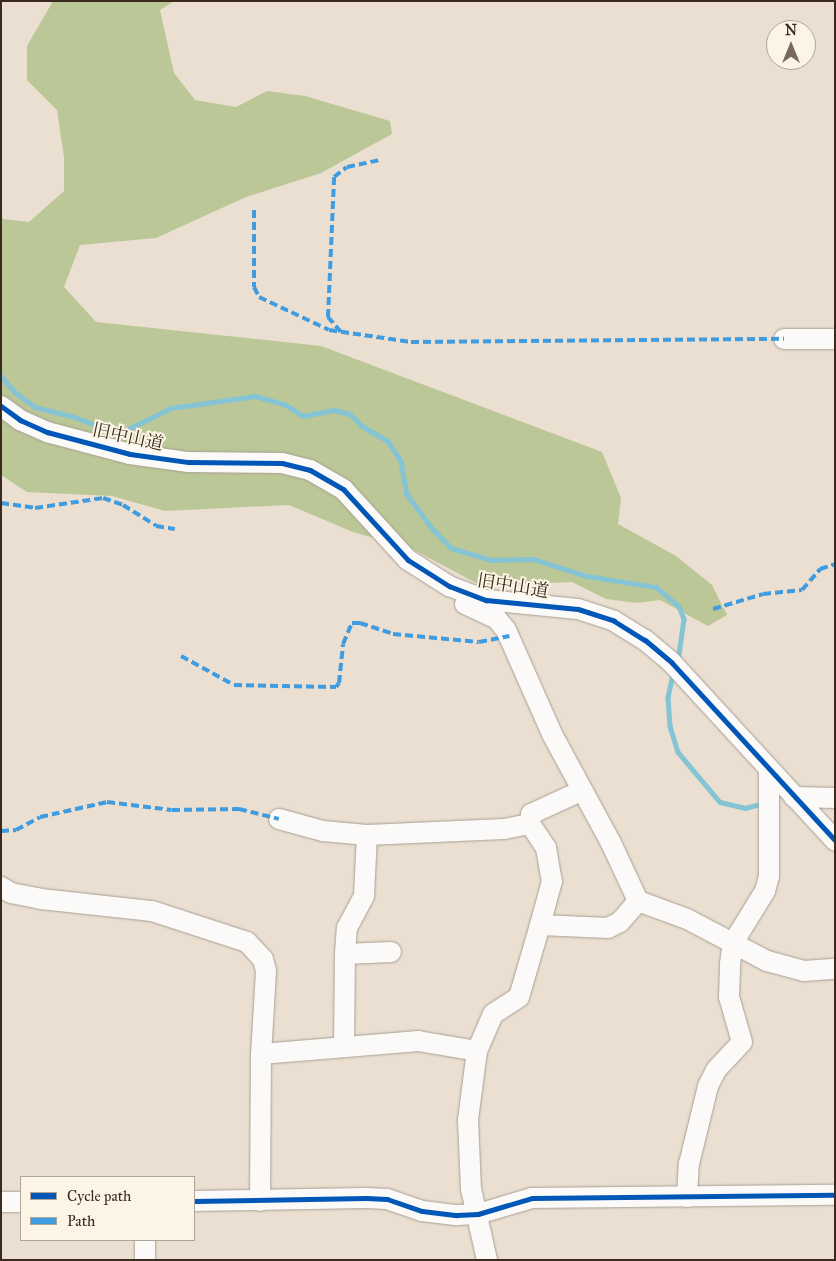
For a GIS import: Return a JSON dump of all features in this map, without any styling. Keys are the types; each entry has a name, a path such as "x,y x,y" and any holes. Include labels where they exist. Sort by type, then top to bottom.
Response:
{"street":[{"path":"784,339 835,339"},
{"name":"旧中山道","path":"1,406 20,420 47,432 130,454 188,462 282,462 310,470 344,490 396,549 422,570 449,586 486,600 578,609 603,616 635,633 686,678 769,771 835,840"},
{"path":"422,570 421,582 425,587 502,623 581,791 611,843 638,901 687,920 785,967 804,971 835,969"},
{"path":"687,1197 689,1164 708,1086 716,1070 742,1042 729,997 733,943 765,891 769,876 769,771"},
{"path":"487,1260 468,1160 468,1120 478,1051 496,1010 519,997 552,881 546,848 530,824 531,814 581,791"},
{"path":"794,797 835,798"},
{"path":"279,819 323,831 367,835 504,829 530,824"},
{"path":"344,1046 347,928 364,896 367,835"},
{"path":"1,887 11,893 41,900 152,911 247,942 263,959 266,971 261,1054 260,1201"},
{"path":"540,925 608,928 620,922 638,901"},
{"path":"345,954 390,952"},
{"path":"261,1054 418,1041 478,1051"},
{"path":"195,1201 387,1199 435,1214 478,1214 532,1198 835,1195"},
{"path":"1,1202 20,1202"},
{"path":"145,1241 145,1260"}],"green space":[{"path":"53,1 174,1 160,10 174,73 195,100 236,107 267,91 305,96 390,121 392,134 321,173 246,197 156,238 80,245 64,287 96,322 321,346 602,452 621,498 618,524 676,556 712,585 727,615 708,626 660,600 637,603 606,599 572,582 482,586 412,549 353,532 289,505 165,511 112,496 27,492 1,475 1,215 3,219 29,222 64,191 64,157 57,110 27,80 27,46"}],"waterway":[{"path":"1,376 15,392 35,407 72,416 112,431 126,430 171,408 255,396 286,405 303,416 334,410 350,414 362,426 388,441 401,461 407,494 430,526 451,548 491,560 533,559 587,576 656,587 679,606 684,619 679,656"},
{"path":"673,674 668,697 670,726 678,752 720,802 745,808 764,803"}],"marked path":[{"path":"341,332 328,317 334,177 347,167 379,160"},
{"path":"254,210 254,287 259,297 329,330 411,342 784,339"},
{"path":"1,503 35,508 103,498 123,505 156,526 175,529"},
{"path":"713,609 763,594 802,590 820,569 835,564"},
{"path":"181,656 234,685 336,687 339,683 343,644 352,623 360,623 393,634 479,642 509,636"},
{"path":"1,831 16,830 40,817 107,802 172,810 239,809 279,819"}],"cycle path":[{"path":"1,406 20,420 47,432 130,454 188,462 282,463 310,470 344,490 408,560 449,586 486,600 578,609 614,621 645,640 672,663 835,840"},
{"path":"195,1201 387,1199 422,1211 457,1215 478,1214 532,1198 835,1195"}]}
